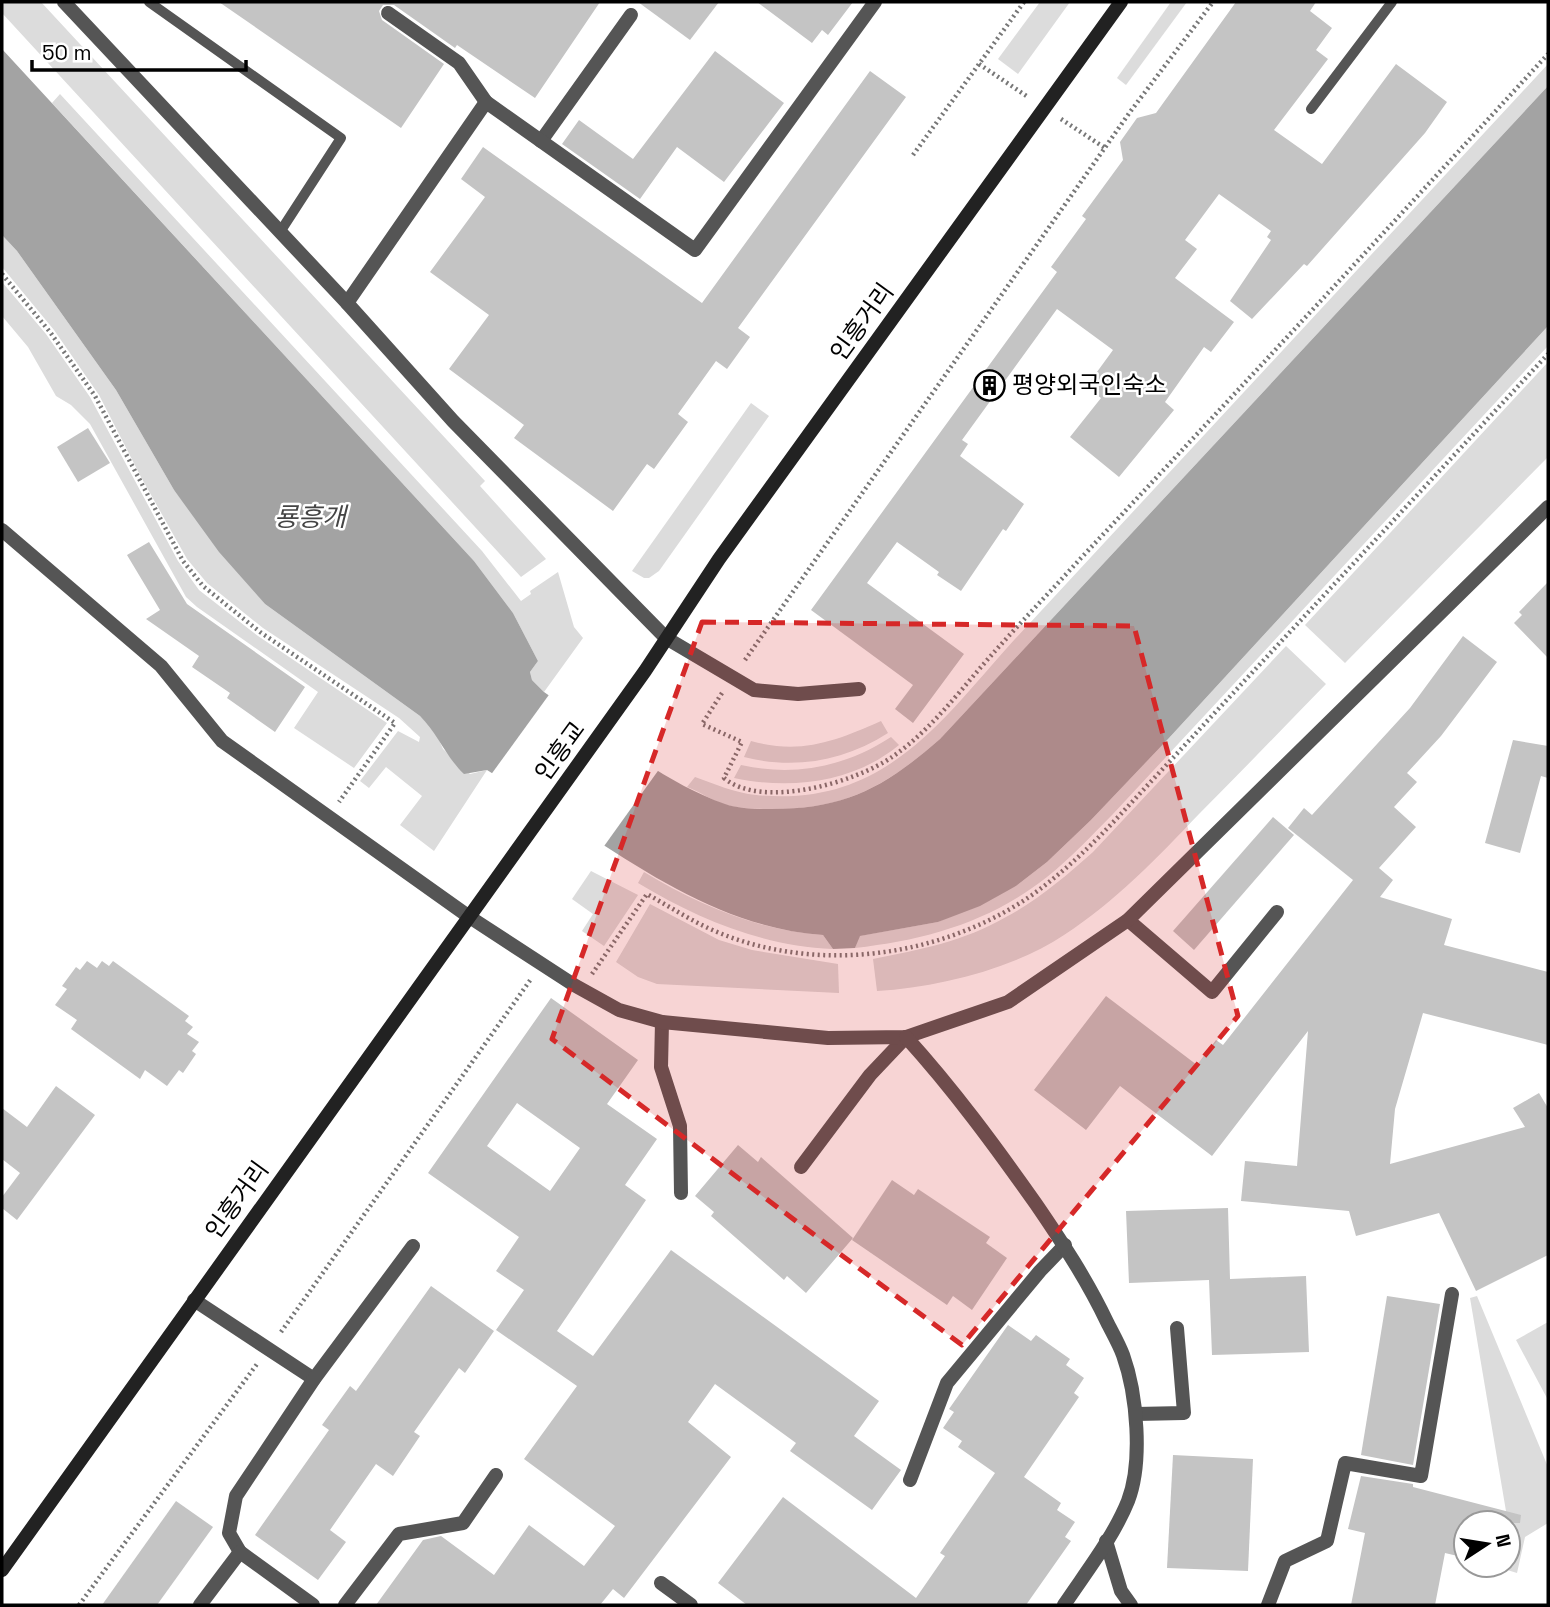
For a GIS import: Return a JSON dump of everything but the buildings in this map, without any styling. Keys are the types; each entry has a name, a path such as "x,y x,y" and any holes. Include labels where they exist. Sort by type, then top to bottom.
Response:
{"main road":[{"name":"인흥거리","path":"645,671 719,559 1121,2"},
{"name":"인흥교","path":"511,857 645,671"},
{"name":"인흥거리","path":"2,1570 511,857"}],"street":[{"path":"64,2 347,303 453,421 667,638 754,690 798,694 859,689"},
{"path":"388,13 459,63 486,102 695,250 875,2"},
{"path":"541,141 631,15"},
{"path":"347,303 486,102"},
{"path":"2,530 161,666 222,741 468,916 619,1010 662,1022 828,1038 906,1037 1008,1002 1128,920 1548,507"},
{"path":"1128,920 1212,992 1277,912"},
{"path":"662,1022 661,1067 680,1126 681,1194"},
{"path":"801,1167 870,1075 906,1037"},
{"path":"906,1037 946,1081 983,1128 1065,1245 1124,1355 1136,1414 1135,1465 1128,1500 1106,1541 1064,1605"},
{"path":"911,1479 947,1383 1040,1271 1065,1245"},
{"path":"313,1605 240,1552 229,1533 236,1496 314,1379 413,1246"},
{"path":"1268,1605 1285,1560 1326,1541 1345,1463 1421,1476 1452,1294"},
{"path":"194,1300 314,1379"},
{"path":"1136,1414 1184,1413 1177,1328"},
{"path":"345,1605 399,1534 463,1523 496,1475"},
{"path":"1106,1541 1121,1591 1131,1605"},
{"path":"200,1605 240,1552"},
{"path":"661,1583 691,1605"}],"lane":[{"path":"149,2 341,138 280,232"},
{"path":"1311,109 1392,2"}],"path":[{"path":"913,155 1024,2"},
{"path":"1213,2 1130,112 702,724 742,742 724,778 732,784 752,790 778,792 817,788 868,771 904,749 928,727 1011,633 1548,54"},
{"path":"2,274 50,332 94,396 183,561 203,586 260,632 395,723 329,817"},
{"path":"580,988 608,953 647,894 698,923 732,937 776,949 837,957 881,952 949,936 978,926 1030,896 1056,877 1111,825 1548,354"},
{"path":"79,1605 268,1349 542,964"}],"highlighted area":[{"path":"702,622 1134,626 1238,1016 962,1345 552,1039"}],"shaded area":[{"path":"2,2 41,2 485,481 480,486 546,559 521,577 2,13"},
{"path":"1040,2 1070,2 1018,74 998,59"},
{"path":"1171,2 1187,2 1126,85 1117,78"},
{"path":"1548,64 1548,86 940,739 921,755 865,791 824,805 775,809 738,807 726,805 687,787 695,777 748,794 801,795 840,788 874,773 905,753 961,700"},
{"path":"60,94 482,551 521,601 531,594 530,591 558,572 574,627 583,638 544,692 532,680 530,672 538,661 513,613 474,561 52,103"},
{"path":"2,235 17,251 116,390 174,490 265,604 420,716 435,731 443,749 470,774 487,770 434,851 400,825 422,796 386,767 369,788 360,781 398,731 419,742 420,737 399,718 263,628 207,583 187,559 99,395 54,330 2,267"},
{"path":"2,282 46,334 90,397 178,561 199,590 258,636 387,723 354,768 294,728 318,692 186,597 90,424 71,405 56,396 28,347 2,316"},
{"path":"1548,326 1548,346 1113,814 1064,862 1025,893 980,917 932,934 855,948 859,936 938,922 1016,886 1047,862 1169,738"},
{"path":"1548,362 1548,457 1345,663 1305,625"},
{"path":"751,403 769,416 659,571 649,578 644,578 632,571"},
{"path":"1286,646 1326,684 1118,894 1064,935 1022,958 950,980 877,991 873,959 941,944 990,925 1029,903 1073,870"},
{"path":"881,721 888,733 871,743 837,756 800,763 744,757 751,741 786,747 818,744 849,735"},
{"path":"891,737 899,745 862,768 842,775 799,783 756,782 734,778 741,765 780,770 819,767 856,756"},
{"path":"591,871 638,895 604,946 582,931 593,914 572,899"},
{"path":"644,872 686,895 730,914 776,928 823,935 833,949 781,942 707,919 638,883"},
{"path":"650,904 719,940 752,950 838,964 839,993 657,984 638,977 616,962"},
{"path":"1477,1296 1548,1467 1548,1523 1525,1537 1522,1550 1522,1509 1506,1509 1470,1298"},
{"path":"1548,1322 1548,1400 1516,1340"}],"water":[{"name":"룡흥개","path":"2,49 474,561 513,613 538,661 530,672 532,680 544,692 655,769 701,794 736,807 798,808 843,800 882,782 940,739 1548,86 1548,326 1169,738 1047,862 1016,886 980,906 938,922 860,936 855,948 833,949 823,935 761,924 731,914 675,888 487,770 464,774 420,716 265,604 219,552 174,490 116,390 17,251 2,235"}],"pier":[{"path":"551,692 660,768 602,849 490,776"}],"place":[{"name":"평양외국인숙소","path":"989,385"}]}
